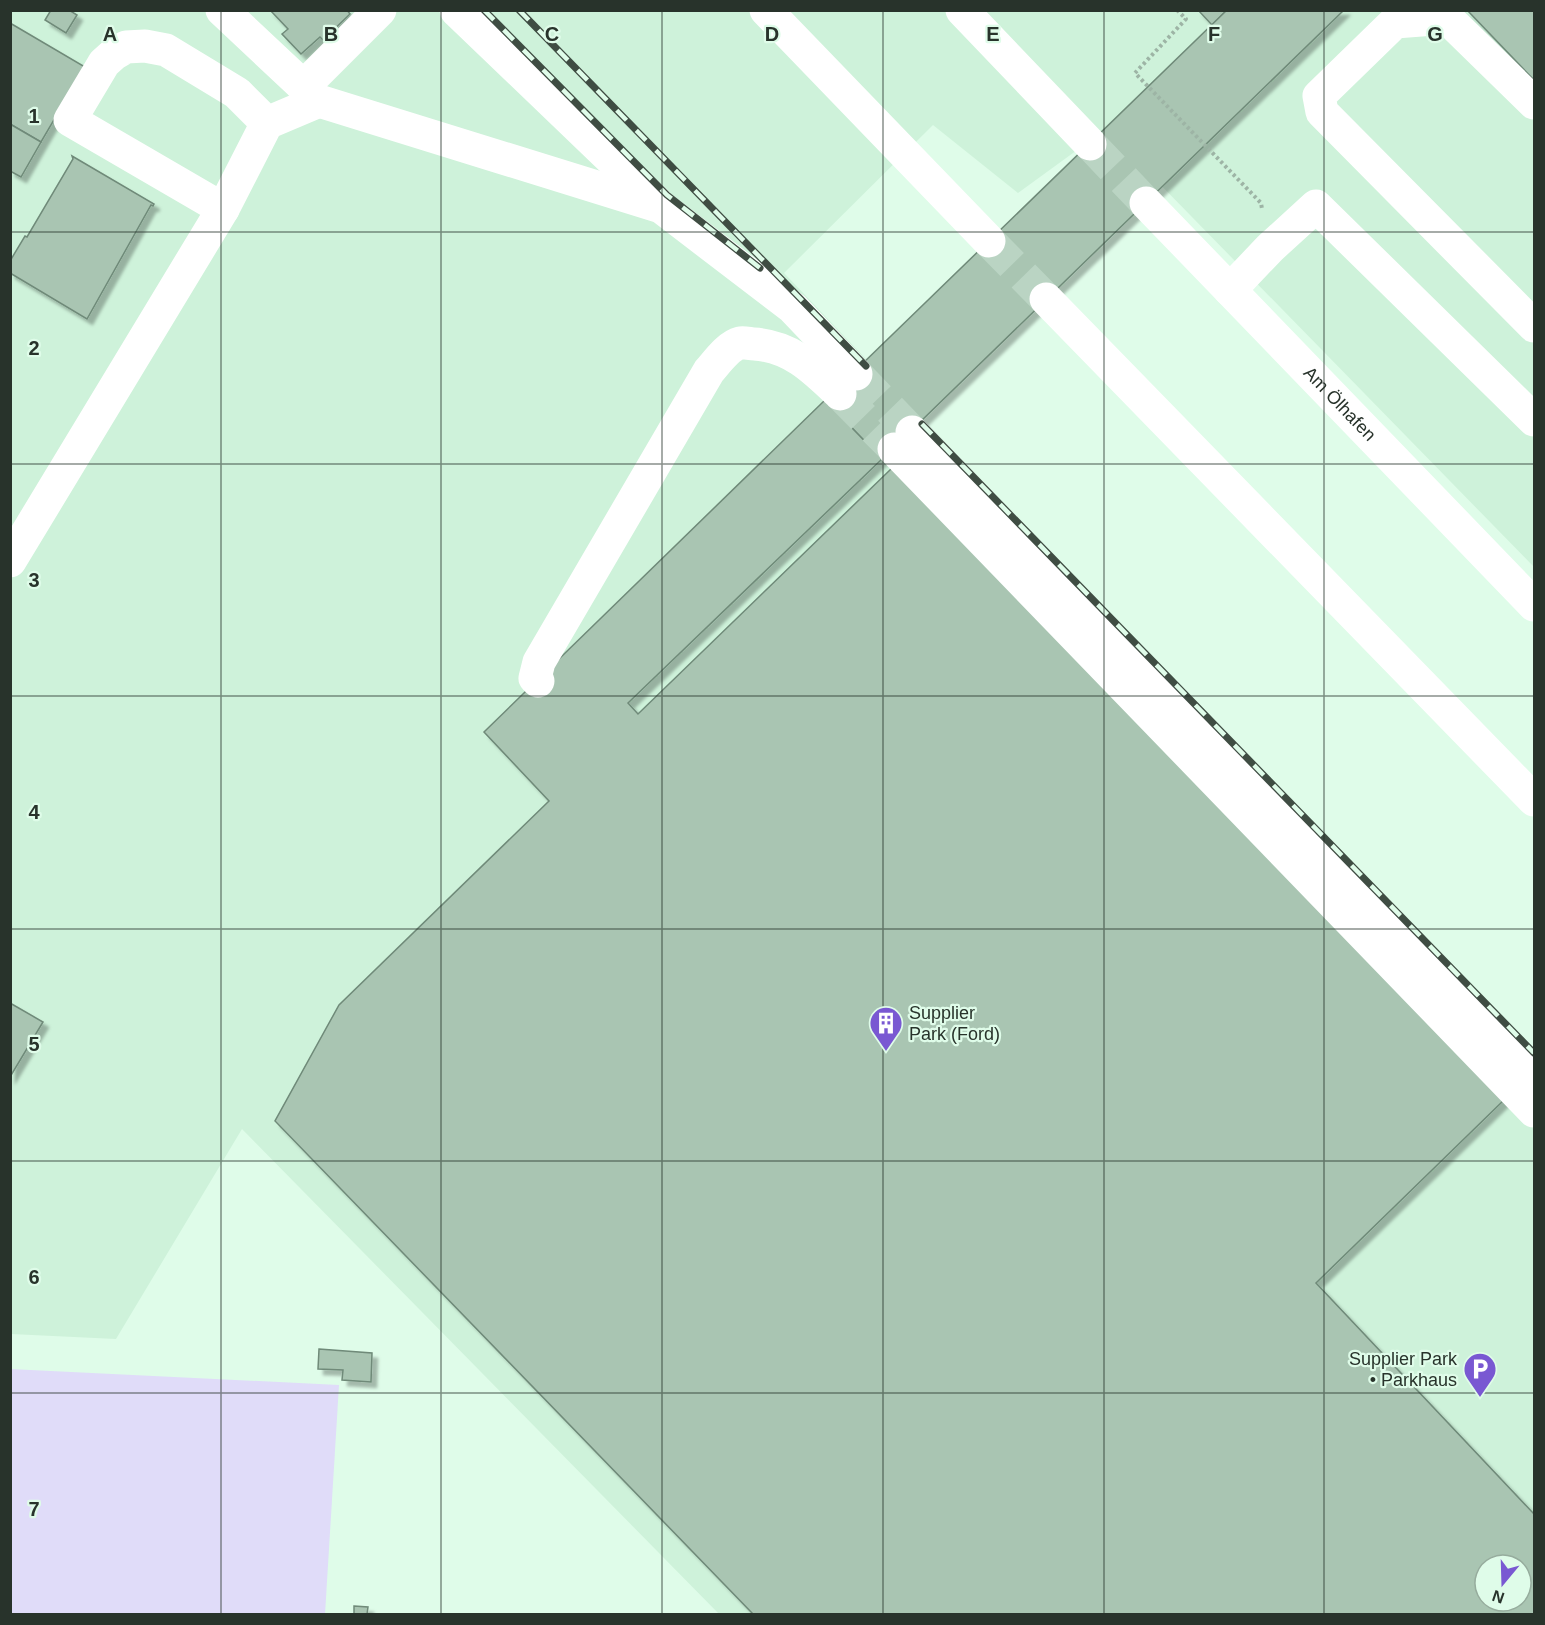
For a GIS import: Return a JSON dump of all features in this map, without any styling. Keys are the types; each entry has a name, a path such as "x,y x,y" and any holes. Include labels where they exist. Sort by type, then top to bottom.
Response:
{"lane":[{"path":"222,10 311,94 661,207"},
{"path":"10,561 223,209 267,123 311,94 380,10"},
{"path":"456,10 661,207 793,308 848,384 790,353 766,345 740,343 728,351 709,371 539,662 535,678 538,681"},
{"path":"766,10 989,241"},
{"path":"962,10 1090,144"},
{"path":"1534,103 1447,18 1395,22 1319,96 1322,112 1534,326"},
{"path":"223,209 70,120 104,63 126,47 145,46 166,50 237,93 267,123"},
{"name":"Am Ölhafen","path":"1146,203 1534,605"},
{"path":"1230,290 1270,248 1316,206 1534,420"},
{"path":"1046,299 1534,800"},
{"path":"1534,1076 903,440 1534,1111"}],"path":[{"path":"1177,10 1186,19 1136,73 1261,203 1270,248"}],"shaded area":[{"path":"11,11 1534,11 1534,567 1106,129 1018,193 933,125 784,273 1534,1060 1534,1614 719,1614 242,1129 116,1339 11,1334"},
{"path":"10,1369 339,1385 325,1614 11,1614"}],"building":[{"path":"51,10 69,10 77,15 66,33 45,20"},
{"path":"270,10 347,10 350,14 323,40 320,37 301,54 282,34 288,29"},
{"path":"1198,10 1227,10 1212,25"},
{"path":"1227,10 1344,10 882,459 825,400"},
{"path":"1467,10 1534,10 1534,80"},
{"path":"10,23 85,67 41,142 10,124"},
{"path":"10,124 41,142 21,177 10,171"},
{"path":"72,156 154,204 151,205 87,319 10,273 10,261 25,236 27,237 73,159"},
{"name":"Supplier Park (Ford)","path":"825,400 882,459 628,703 638,714 892,468 1505,1099 1316,1283 1534,1514 1534,1614 753,1614 275,1121 339,1005 549,801 484,732"},
{"path":"10,1003 43,1022 10,1077"},
{"path":"319,1349 372,1353 371,1382 342,1380 343,1370 318,1369"},
{"path":"354,1606 368,1607 367,1614 354,1614"}],"tunnel":[{"path":"1090,144 1146,203"},
{"path":"989,241 1046,299"},
{"path":"856,374 912,432"},
{"path":"840,394 894,449"}],"railway":[{"path":"484,10 667,195 760,268"},
{"path":"519,10 866,366"},
{"path":"922,424 1534,1053"}],"place":[{"name":"Supplier Park (Ford)","path":"886,1052"},
{"name":"Supplier Park • Parkhaus","path":"1480,1398"}]}
